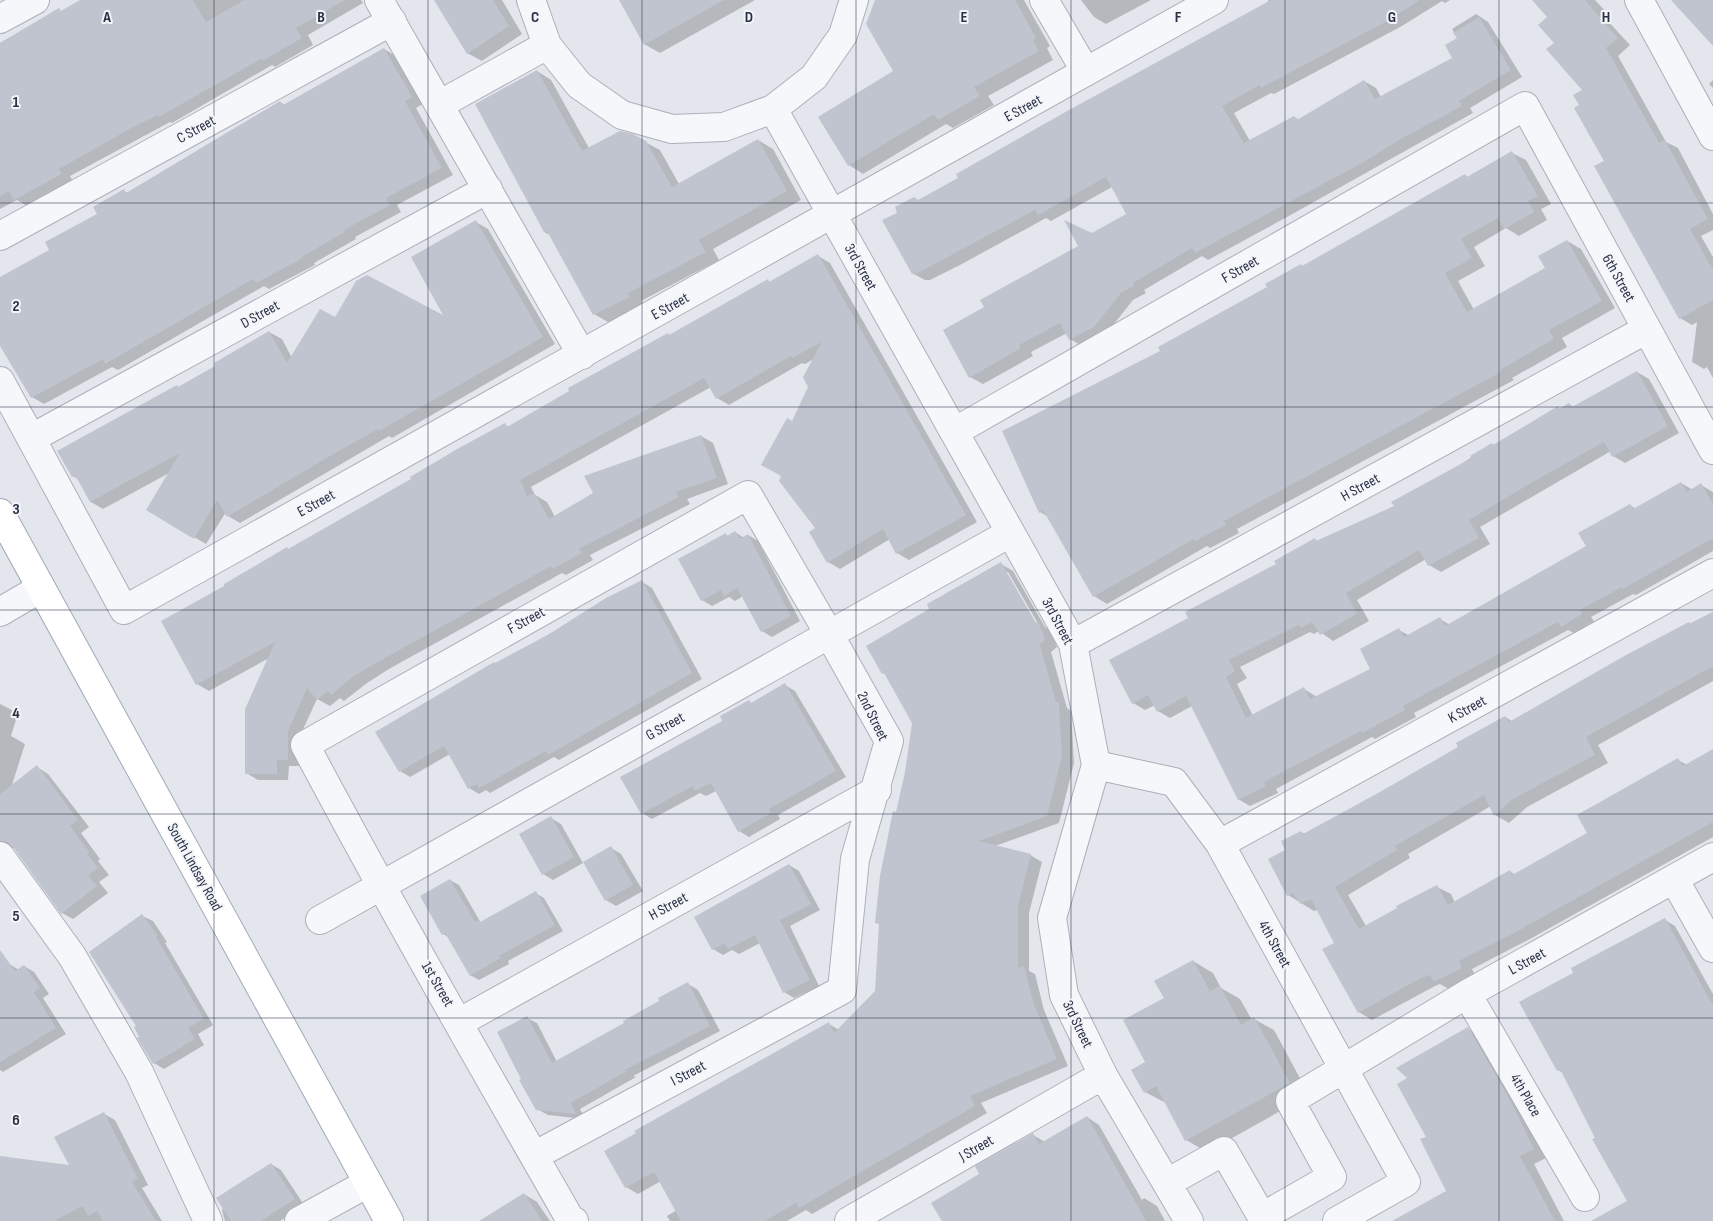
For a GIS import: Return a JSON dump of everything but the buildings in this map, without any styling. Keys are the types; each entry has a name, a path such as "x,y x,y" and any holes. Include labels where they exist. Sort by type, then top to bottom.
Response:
{"main road":[{"name":"South Lindsay Road","path":"0,513 389,1221"}],"street":[{"path":"0,19 35,0"},
{"path":"531,0 547,44 579,86 622,114 672,128 724,127 773,109 814,77 843,35 854,0"},
{"path":"1044,0 1086,72"},
{"name":"E Street","path":"32,438 124,610 1214,0"},
{"path":"1640,0 1713,136"},
{"path":"385,11 582,355"},
{"name":"C Street","path":"0,236 385,11"},
{"path":"439,104 547,44"},
{"name":"6th Street","path":"1525,106 1713,450"},
{"name":"F Street","path":"954,432 1525,106"},
{"name":"3rd Street","path":"773,109 1073,644 1096,765 1052,918 1064,995 1103,1075 1189,1221"},
{"name":"D Street","path":"32,438 488,189"},
{"name":"H Street","path":"1073,644 1648,329"},
{"path":"0,381 32,438"},
{"name":"F Street","path":"304,745 748,495"},
{"name":"2nd Street","path":"748,495 830,634 889,741 856,859 842,990"},
{"name":"G Street","path":"320,920 1010,533"},
{"name":"K Street","path":"1220,844 1713,573"},
{"path":"0,612 42,588"},
{"name":"1st Street","path":"304,745 380,886 460,1022 570,1219 574,1221"},
{"name":"4th Street","path":"1096,765 1174,782 1220,844 1406,1182 1338,1221"},
{"name":"H Street","path":"460,1022 876,790"},
{"path":"0,856 72,956 139,1072 208,1221"},
{"name":"L Street","path":"1167,1183 1224,1151 1262,1217 1332,1177 1290,1101 1468,994 1713,857"},
{"path":"1674,879 1713,948"},
{"name":"I Street","path":"534,1156 842,990"},
{"name":"4th Place","path":"1468,994 1585,1197"},
{"name":"J Street","path":"849,1221 891,1211 1103,1075"},
{"path":"299,1221 368,1183"}]}
